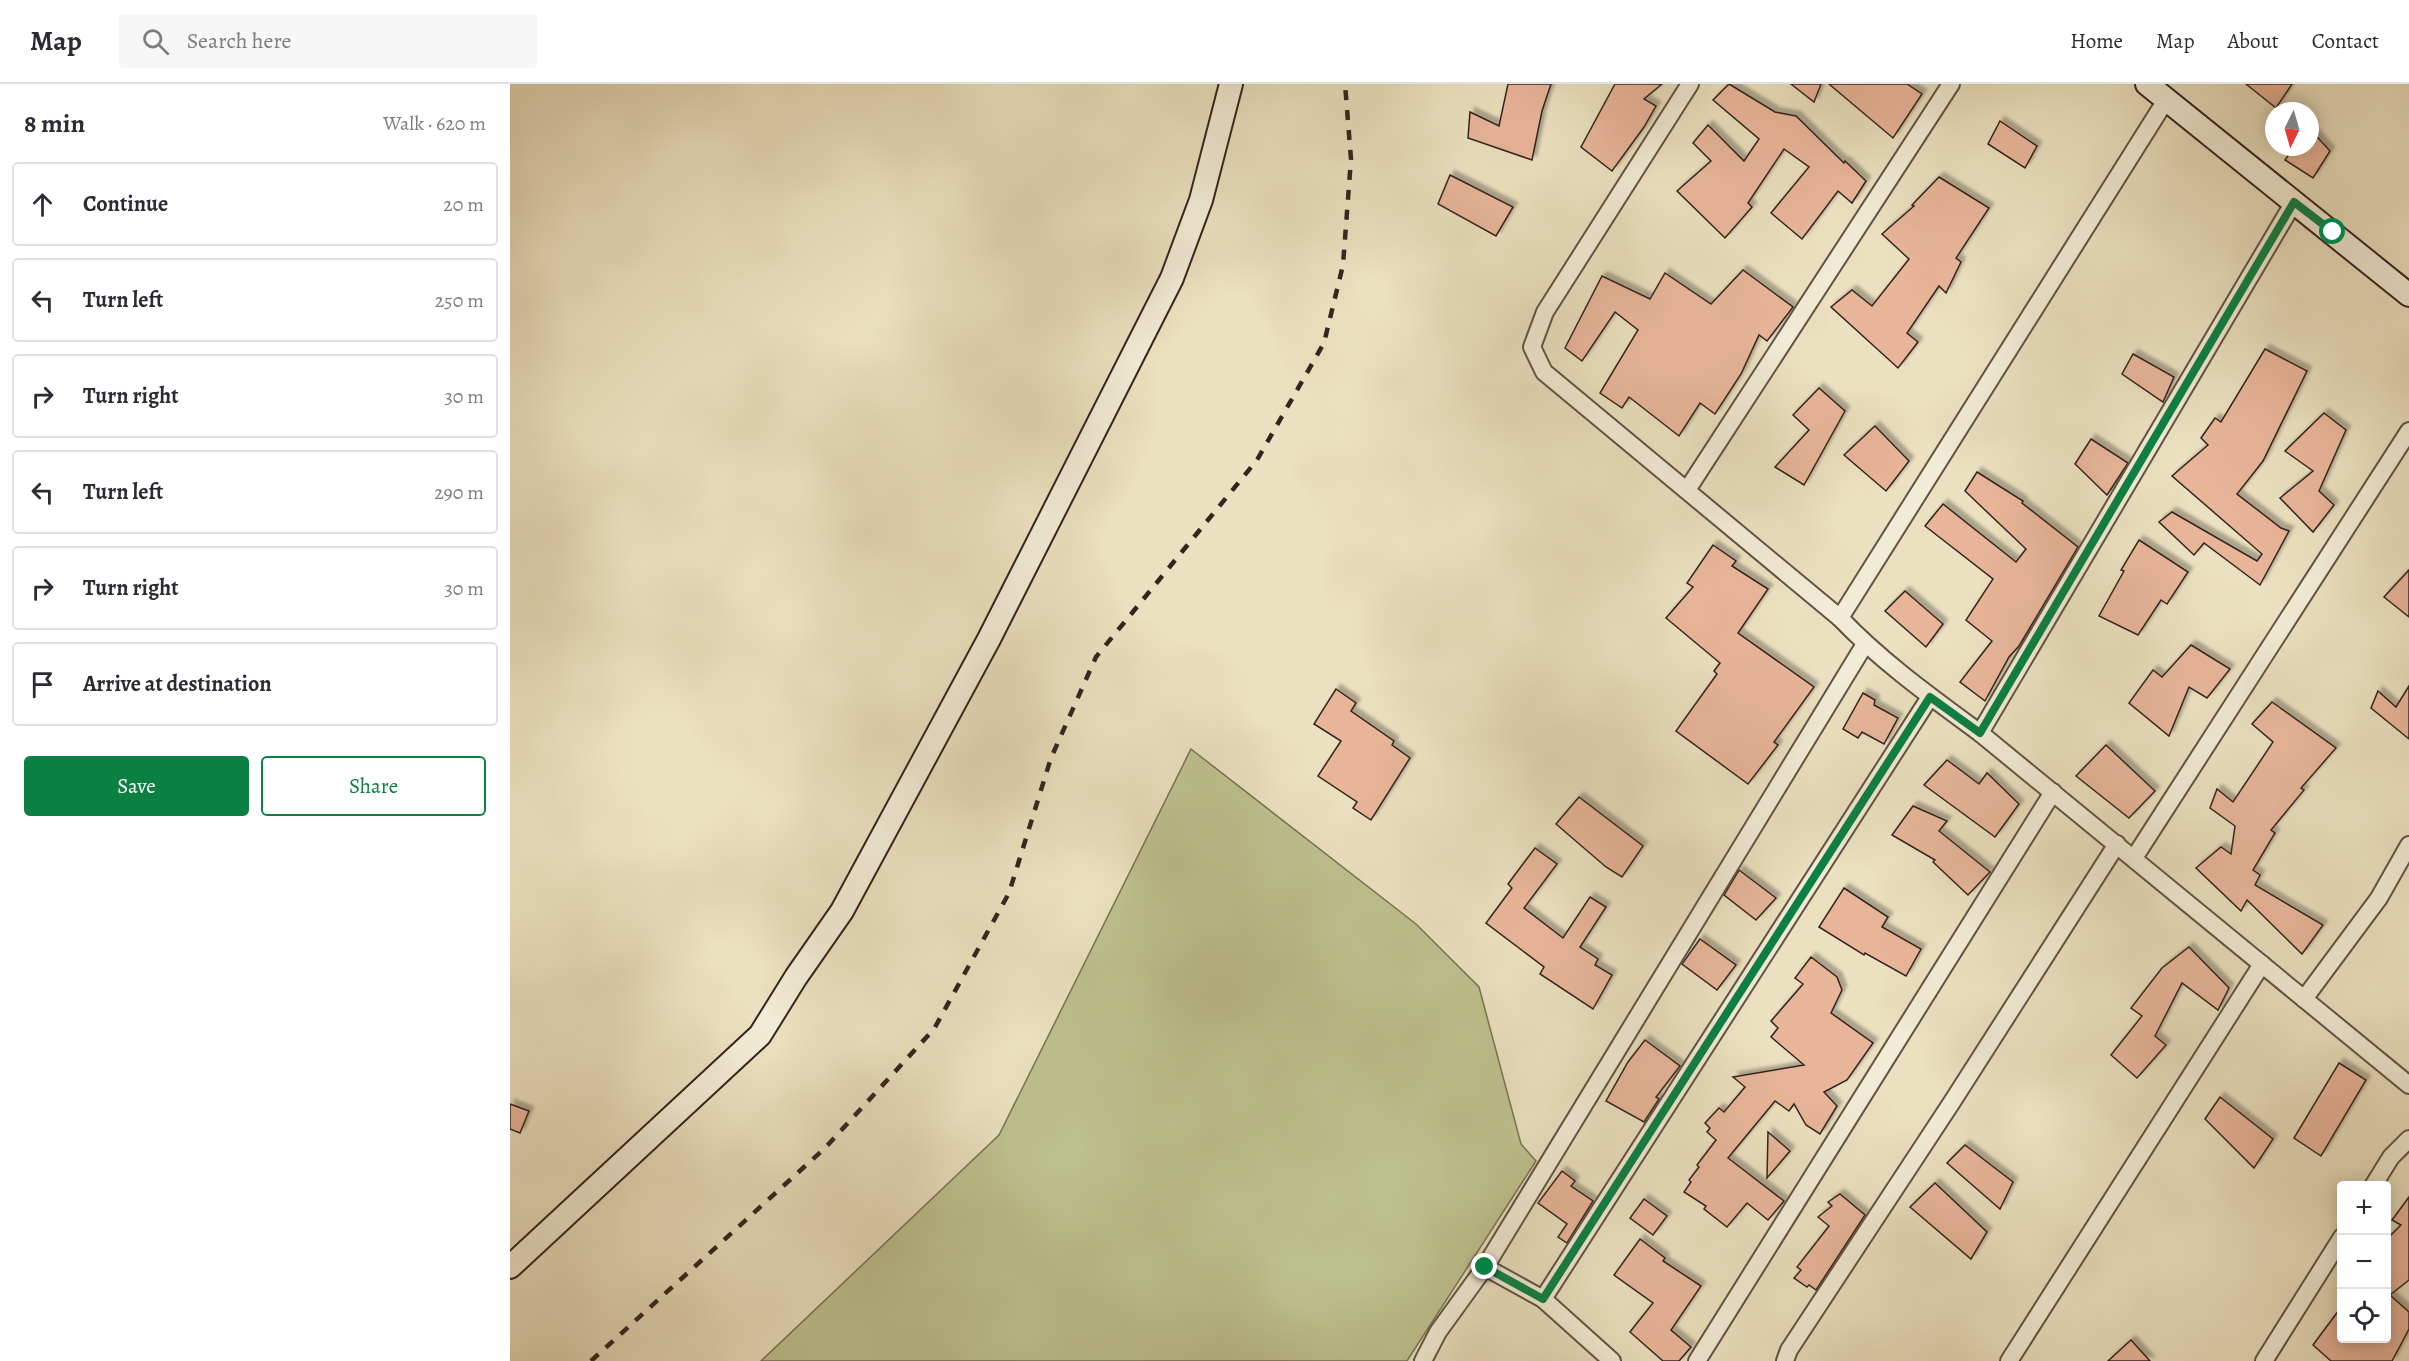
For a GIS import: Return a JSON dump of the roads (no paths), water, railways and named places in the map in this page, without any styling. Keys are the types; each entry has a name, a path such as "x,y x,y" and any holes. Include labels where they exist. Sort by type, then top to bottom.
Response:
{"street":[{"path":"510,1267 760,1035 796,977 842,911 989,639 1172,278 1201,200 1231,84"},
{"path":"1690,84 1545,312 1532,347 1544,372 1840,618 1865,644 2053,792 2409,1085"},
{"path":"1687,490 1951,84"},
{"path":"2147,84 2407,290"},
{"path":"1840,618 2166,100"},
{"path":"1980,733 2294,202"},
{"path":"2134,858 2409,431"},
{"path":"1423,1361 1438,1332 1485,1267 1865,644"},
{"path":"1543,1299 1930,697"},
{"path":"1697,1361 2053,792"},
{"path":"1785,1361 1789,1350 1952,1102 2117,844"},
{"path":"2304,999 2379,898 2409,844"},
{"path":"2009,1361 2262,964"},
{"path":"2376,1181 2391,1157 2409,1139"},
{"path":"2264,1361 2337,1245"},
{"path":"1485,1267 1543,1299 1612,1361"}],"railway":[{"path":"591,1361 825,1148 934,1029 1009,893 1051,758 1096,657 1257,460 1324,343 1343,265 1351,159 1345,84"}]}
